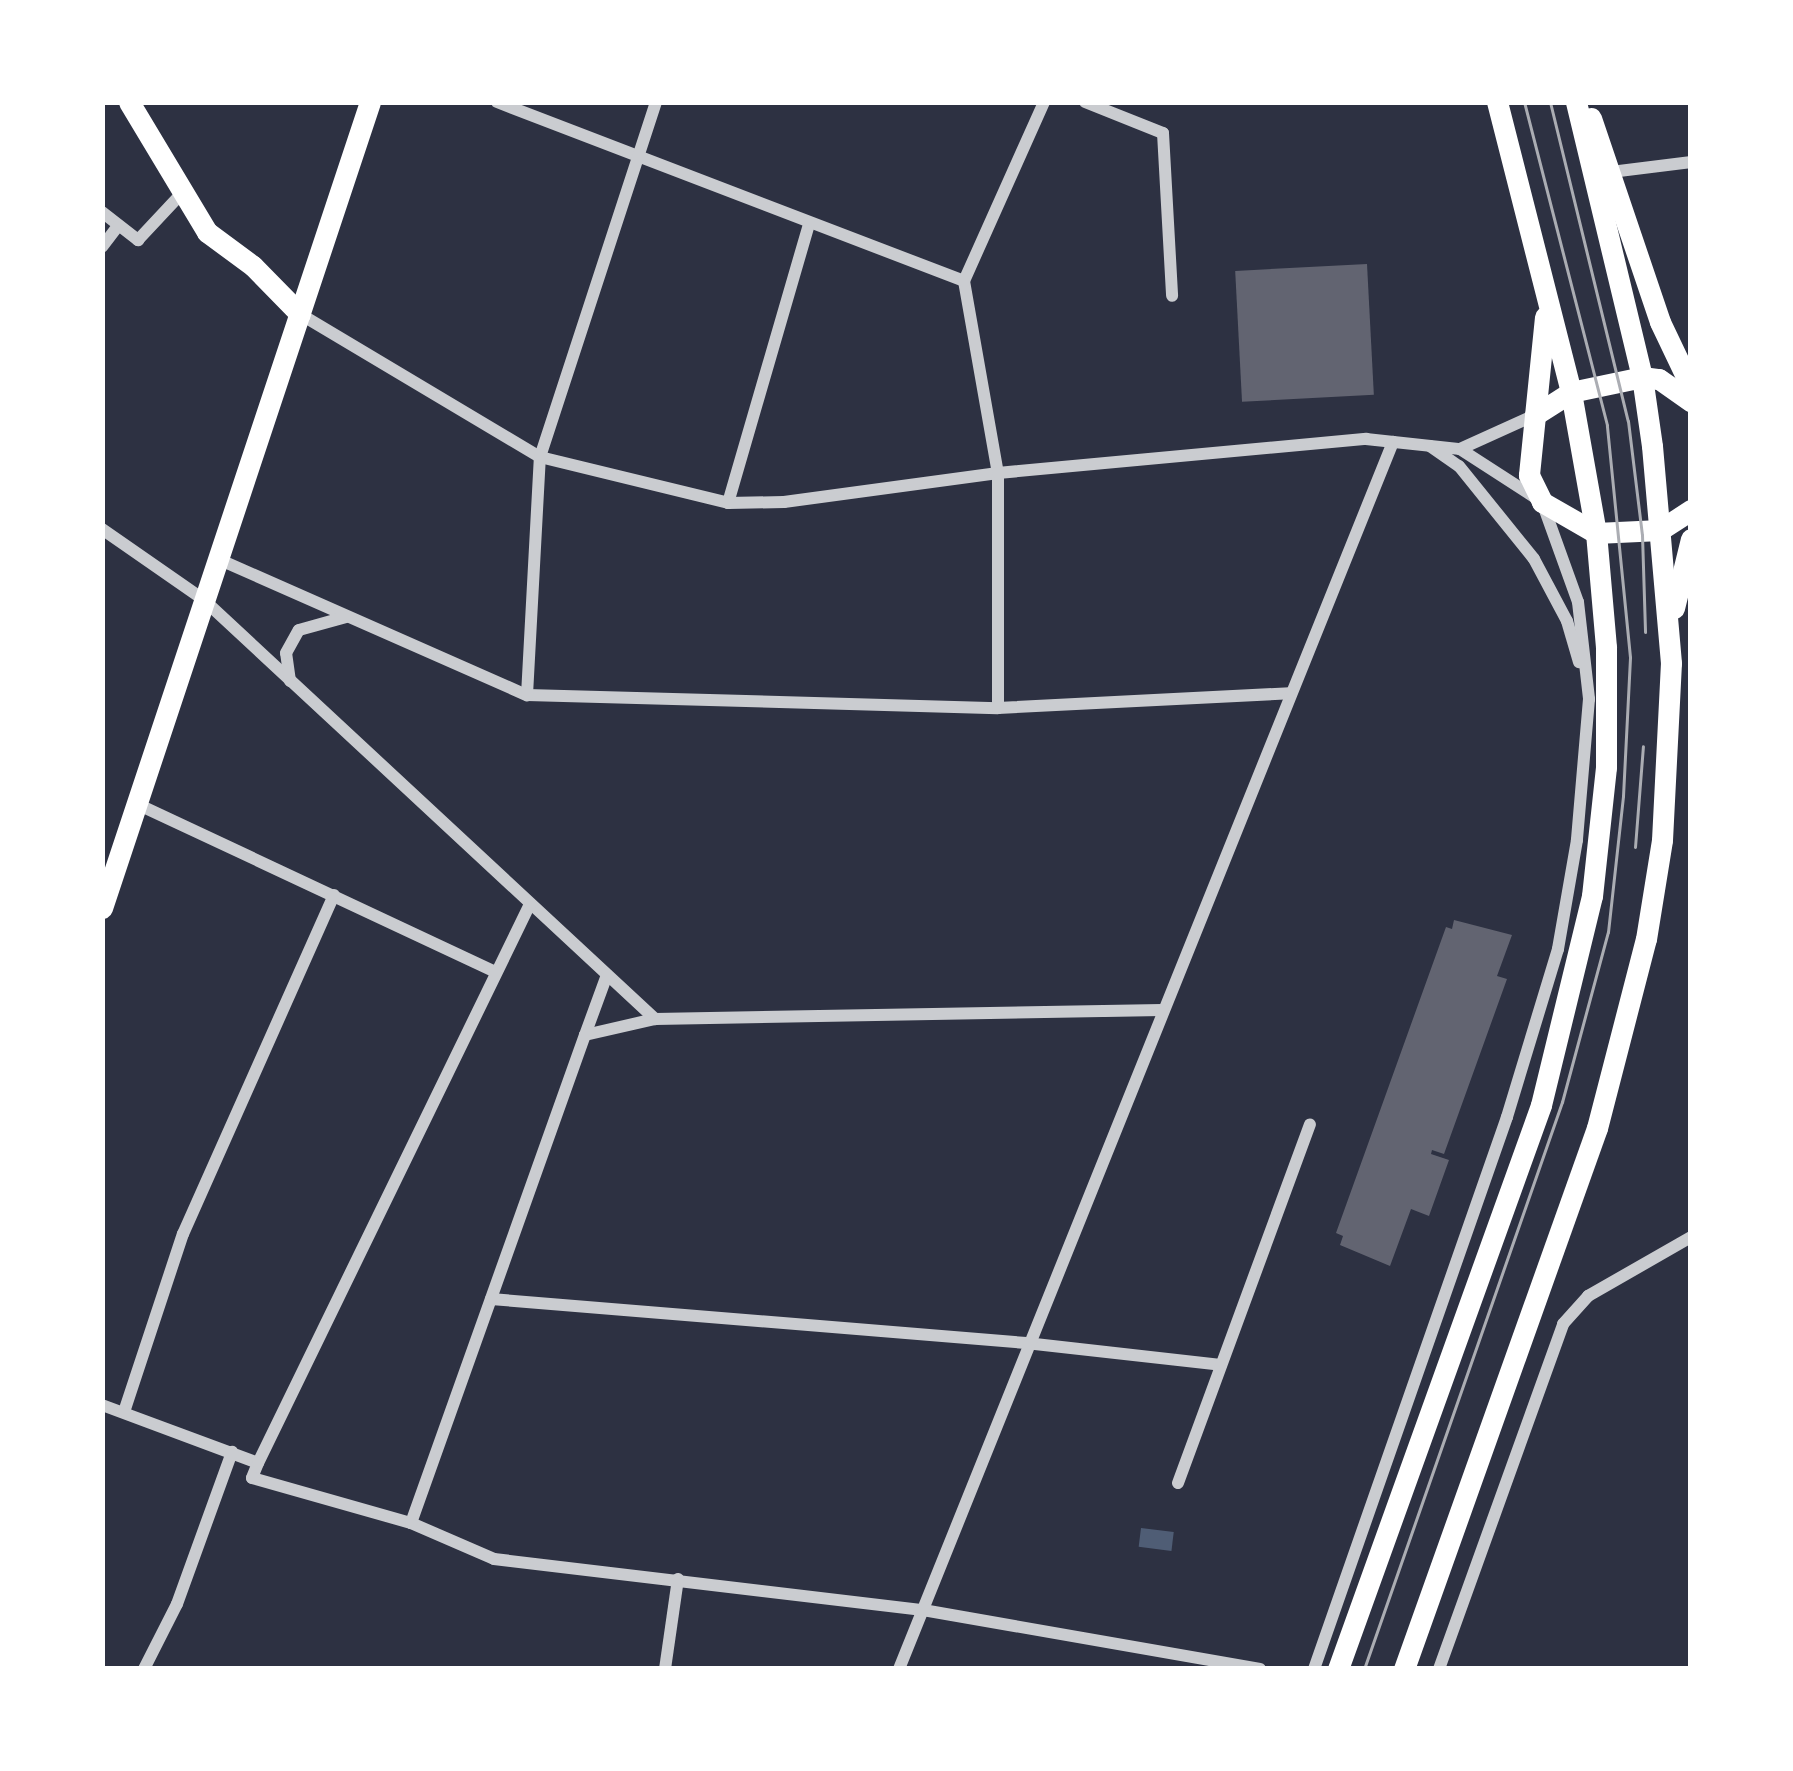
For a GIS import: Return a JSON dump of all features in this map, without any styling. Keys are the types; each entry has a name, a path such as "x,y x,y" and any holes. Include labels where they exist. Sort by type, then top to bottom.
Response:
{"main road":[{"path":"129,102 208,232 253,266 300,314"},
{"path":"102,908 370,102"},
{"path":"1338,1669 1541,1105 1571,1000 1592,896 1606,767 1606,647 1596,533 1571,392 1493,102"},
{"path":"1580,102 1612,172 1660,322 1691,387"},
{"path":"1404,1669 1597,1128 1628,1013 1662,840 1670,626 1660,530 1642,377 1580,102"},
{"path":"1546,305 1529,475 1542,502 1596,533 1660,530 1691,510"},
{"path":"1535,415 1571,392 1642,377 1659,379 1691,401"},
{"path":"1670,626 1691,538"}],"street":[{"path":"497,102 964,281"},
{"path":"527,695 540,458 656,102"},
{"path":"998,709 998,473 964,281 1044,102"},
{"path":"1085,102 1163,134 1172,296"},
{"path":"1612,172 1691,162"},
{"path":"102,212 138,240 181,194"},
{"path":"728,502 809,224"},
{"path":"102,247 117,227"},
{"path":"300,314 540,458 728,502 784,502 998,473 1366,439 1460,448 1535,415"},
{"path":"899,1669 1026,1343 1393,442"},
{"path":"1429,446 1459,466 1534,559 1567,621 1589,699"},
{"path":"1314,1669 1540,1014 1576,840 1589,699 1578,602 1542,502 1460,448"},
{"path":"102,529 204,600 655,1019"},
{"path":"218,559 527,695 998,709 1290,693"},
{"path":"290,681 286,653 299,630 347,616"},
{"path":"136,803 495,972"},
{"path":"124,1412 183,1234 334,895"},
{"path":"530,904 252,1478 411,1523 494,1559 923,1610 1260,1669"},
{"path":"411,1523 607,975"},
{"path":"584,1035 655,1019 1162,1010"},
{"path":"1178,1483 1310,1125"},
{"path":"1439,1669 1563,1324 1588,1296 1691,1237"},
{"path":"491,1299 1026,1343 1221,1366"},
{"path":"102,1405 258,1463"},
{"path":"144,1669 177,1604 232,1452"},
{"path":"664,1669 678,1579"}],"water":[{"path":"1141,1528 1174,1532 1171,1551 1139,1547"}],"building":[{"path":"1367,264 1374,395 1242,402 1235,271"},
{"path":"1454,920 1512,935 1497,976 1507,979 1444,1154 1432,1150 1431,1154 1449,1160 1429,1216 1411,1209 1390,1266 1340,1245 1343,1236 1336,1233 1446,927 1452,929"}],"tram line":[{"path":"1364,1669 1562,1102 1608,932 1623,796 1630,657 1607,425 1524,102"},
{"path":"1550,102 1628,421 1642,535 1645,632"},
{"path":"1635,847 1643,746"}]}
